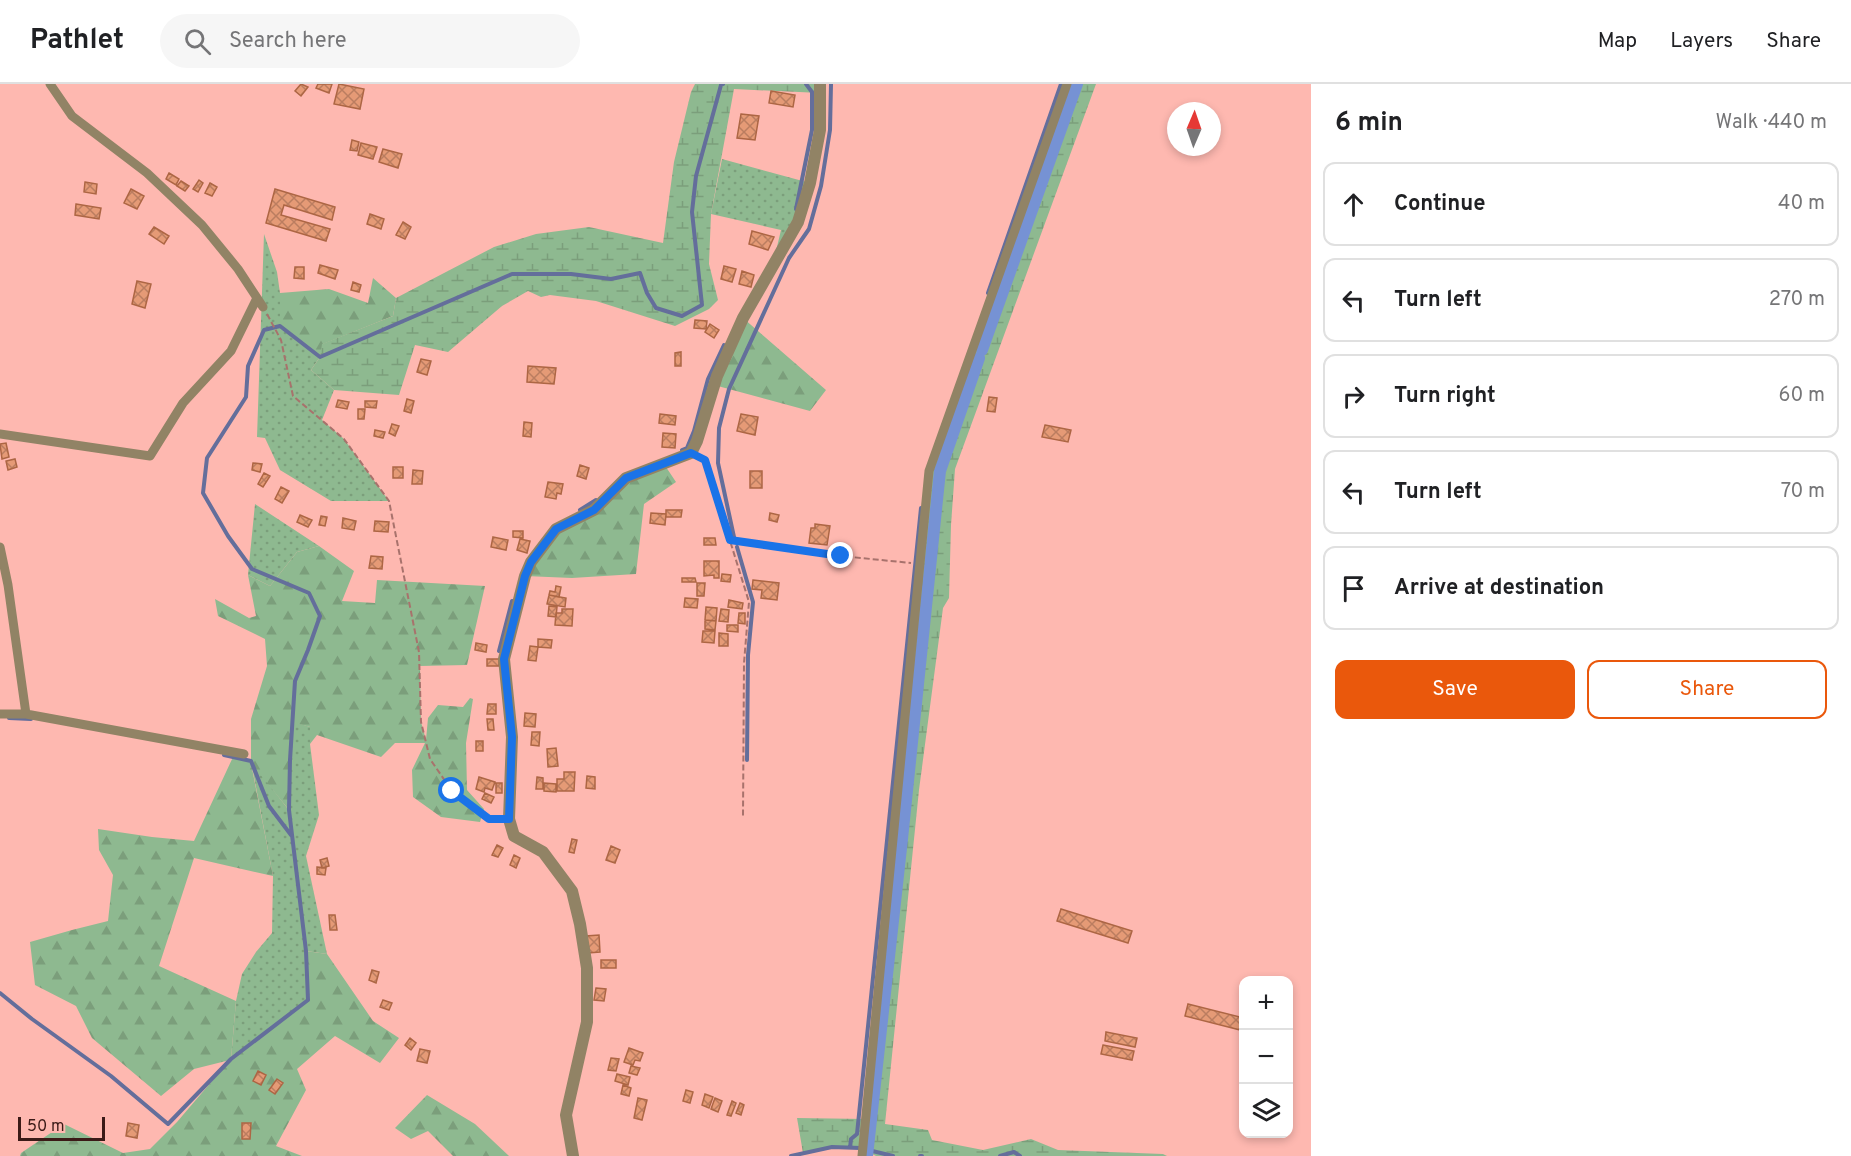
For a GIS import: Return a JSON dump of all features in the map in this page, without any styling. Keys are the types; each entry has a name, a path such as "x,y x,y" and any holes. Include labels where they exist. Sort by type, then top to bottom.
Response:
{"street":[{"path":"50,84 72,116 147,173 202,225 238,269 263,307"},
{"path":"573,1156 566,1115 586,1022 587,968 573,891 543,852 514,836 509,819 512,737 504,659 525,576 531,562 556,529 594,510 626,478 691,453 697,441 717,376 743,318 798,222 810,183 820,130 820,84"},
{"path":"862,1156 929,471 1067,84"},
{"path":"0,434 150,456 183,403 231,351 257,298"},
{"path":"0,547 8,585 26,714"},
{"path":"0,714 26,714 244,754"}],"path":[{"path":"263,307 281,340 293,396 344,439 389,501 419,652 421,722 430,759 452,791 489,819 509,819"},
{"path":"691,453 705,460 749,602 744,663 743,816"},
{"path":"730,540 841,556 907,562"}],"green space":[{"path":"695,84 820,84 820,93 734,89 711,214 709,264 718,300 709,309 675,326 596,301 550,295 541,297 528,291 502,306 448,352 415,345 399,395 334,390 311,370 320,357 322,344 393,316 396,298 494,247 536,234 589,227 663,243 674,162"},
{"path":"1067,84 1096,84 955,469 949,598 943,608 919,790 885,1124 928,1130 932,1140 983,1150 1031,1139 1058,1150 1167,1156 876,1156 860,1148 832,1147 803,1153 797,1118 866,1119 929,471"},
{"path":"722,159 810,183 798,222 776,251 781,230 711,214"},
{"path":"264,234 277,272 280,293 280,326 320,357 311,370 334,390 322,420 344,439 389,501 331,501 280,470 265,438 257,437"},
{"path":"373,278 396,298 393,316 323,344 320,357 280,326 280,293 329,289 368,303"},
{"path":"743,318 826,390 810,411 714,385"},
{"path":"664,464 676,482 644,504 636,574 572,578 525,576 556,529 594,510 626,478"},
{"path":"255,504 319,546 297,552 270,586 248,575"},
{"path":"319,546 354,571 342,601 375,603 377,580 485,586 467,665 420,666 421,722 426,740 428,718 438,705 463,707 470,698 473,699 466,743 467,790 484,809 480,822 441,817 413,797 412,770 425,743 395,743 381,757 317,735 310,744 310,727 292,722 289,810 251,763 273,876 194,858 159,966 236,1001 231,1059 308,1000 306,951 327,954 373,1021 399,1038 380,1063 335,1036 297,1069 306,1090 276,1146 302,1156 20,1156 21,1153 64,1124 123,1153 150,1149 177,1122 230,1060 194,1069 161,1096 92,1038 76,1006 35,985 30,942 108,921 113,875 99,850 98,829 194,841 233,757 251,761 251,719 267,666 265,639 218,616 215,599 249,618 256,616 248,575 270,586 297,552"},
{"path":"292,721 310,727 319,815 306,856 327,954 306,951 308,1000 231,1059 236,1001 242,974 272,933 273,876 251,761 288,809"},
{"path":"427,1095 475,1124 509,1156 453,1156 428,1131 411,1139 395,1128"}],"building":[{"path":"301,84 308,87 301,96 295,91"},
{"path":"318,84 332,84 329,93 316,88"},
{"path":"339,84 364,89 360,109 334,104"},
{"path":"771,91 795,95 793,107 769,103"},
{"path":"741,114 759,116 755,140 737,138"},
{"path":"352,140 359,142 357,151 350,150"},
{"path":"361,143 377,147 373,159 358,155"},
{"path":"383,149 402,154 398,168 379,162"},
{"path":"169,173 179,179 176,185 166,179"},
{"path":"199,180 203,183 198,192 193,189"},
{"path":"181,181 189,186 185,191 177,186"},
{"path":"85,182 97,184 96,194 84,192"},
{"path":"210,183 217,187 212,196 205,193"},
{"path":"131,189 144,196 137,209 124,203"},
{"path":"275,189 335,207 332,220 284,205 281,215 330,229 326,241 266,223"},
{"path":"76,204 101,208 99,219 75,215"},
{"path":"370,214 384,219 381,229 367,224"},
{"path":"403,222 411,227 405,239 396,235"},
{"path":"154,227 169,236 164,244 149,234"},
{"path":"752,231 774,237 768,250 749,244"},
{"path":"320,265 338,270 335,279 318,273"},
{"path":"724,266 736,269 732,282 721,279"},
{"path":"295,267 304,267 304,279 294,278"},
{"path":"742,271 754,275 751,287 739,284"},
{"path":"137,281 151,284 145,308 132,304"},
{"path":"353,282 361,285 359,292 351,290"},
{"path":"695,320 707,321 706,329 694,328"},
{"path":"710,324 719,330 714,338 705,332"},
{"path":"681,352 681,366 675,366 675,353"},
{"path":"421,359 431,361 427,375 417,372"},
{"path":"528,366 556,368 554,384 527,382"},
{"path":"989,397 997,398 995,412 987,411"},
{"path":"407,399 414,401 411,413 404,411"},
{"path":"338,400 349,402 347,409 336,407"},
{"path":"365,401 377,401 376,408 365,407"},
{"path":"358,409 365,409 364,419 358,419"},
{"path":"660,414 676,416 675,425 659,423"},
{"path":"741,414 758,417 755,435 737,431"},
{"path":"524,422 532,423 531,437 523,436"},
{"path":"392,424 399,426 395,436 389,433"},
{"path":"1045,425 1071,430 1068,442 1042,437"},
{"path":"375,430 385,432 383,438 374,436"},
{"path":"663,433 676,434 675,448 662,447"},
{"path":"6,443 9,457 2,459 0,444"},
{"path":"15,459 17,467 8,470 6,461"},
{"path":"253,463 262,464 260,472 252,470"},
{"path":"580,465 589,468 586,479 577,476"},
{"path":"393,467 403,467 403,478 393,478"},
{"path":"413,470 423,471 422,484 412,484"},
{"path":"750,471 762,471 762,488 750,488"},
{"path":"264,473 270,476 263,487 258,484"},
{"path":"548,482 563,484 561,494 557,493 556,499 545,497"},
{"path":"281,487 289,491 282,503 275,499"},
{"path":"666,510 682,510 681,517 666,517"},
{"path":"651,513 666,514 665,525 650,523"},
{"path":"770,513 779,515 777,522 769,520"},
{"path":"300,515 312,520 308,527 297,522"},
{"path":"321,516 327,517 325,526 319,525"},
{"path":"343,518 356,521 354,530 342,528"},
{"path":"375,521 389,522 388,532 374,531"},
{"path":"815,524 830,526 827,545 809,543 811,528 815,528"},
{"path":"513,531 523,531 523,538 513,537"},
{"path":"493,537 508,540 506,550 491,547"},
{"path":"704,538 715,538 716,545 704,545"},
{"path":"520,539 530,541 527,553 517,550"},
{"path":"371,556 383,557 382,569 369,568"},
{"path":"704,561 719,561 719,578 714,578 714,575 704,576"},
{"path":"722,574 731,575 730,582 721,581"},
{"path":"682,578 695,578 696,582 682,582"},
{"path":"753,580 779,583 777,600 761,598 762,590 752,589"},
{"path":"697,583 705,583 704,596 697,596"},
{"path":"556,586 561,587 559,597 549,595 550,591 555,592"},
{"path":"549,595 566,598 565,607 547,604"},
{"path":"685,598 698,599 697,608 684,607"},
{"path":"729,600 743,603 742,609 728,607"},
{"path":"549,606 557,607 556,617 548,616"},
{"path":"706,607 717,608 716,621 705,620"},
{"path":"562,609 573,609 572,626 555,625 556,613 562,613"},
{"path":"721,609 729,610 728,622 719,621"},
{"path":"739,613 745,613 745,624 738,623"},
{"path":"705,620 716,621 715,630 705,629"},
{"path":"727,625 738,625 738,632 727,631"},
{"path":"703,631 715,631 714,643 702,642"},
{"path":"719,633 728,634 728,646 719,646"},
{"path":"538,639 552,640 551,648 538,647"},
{"path":"476,643 487,645 486,652 475,650"},
{"path":"530,646 538,647 536,661 528,660"},
{"path":"487,659 499,659 499,666 487,666"},
{"path":"488,704 496,704 496,714 487,714"},
{"path":"525,713 536,714 535,727 524,726"},
{"path":"487,719 493,719 494,730 488,730"},
{"path":"532,732 540,732 539,746 531,745"},
{"path":"476,741 483,741 483,751 476,751"},
{"path":"556,748 558,766 548,767 547,749"},
{"path":"564,772 575,772 574,791 557,791 557,779 564,779"},
{"path":"587,776 595,777 595,789 586,788"},
{"path":"479,777 495,782 492,790 485,788 484,792 476,789"},
{"path":"537,777 543,778 543,789 536,789"},
{"path":"496,783 502,783 502,793 496,793"},
{"path":"544,783 556,784 556,792 544,791"},
{"path":"485,793 494,797 491,803 482,799"},
{"path":"572,839 577,840 574,853 569,852"},
{"path":"497,845 503,848 498,857 492,855"},
{"path":"611,846 620,850 615,863 606,860"},
{"path":"514,855 520,858 516,868 510,865"},
{"path":"327,858 329,866 322,868 320,860"},
{"path":"317,867 326,868 325,875 317,874"},
{"path":"1061,909 1132,931 1128,943 1057,921"},
{"path":"329,915 335,915 337,930 330,930"},
{"path":"599,935 600,952 588,953 586,936"},
{"path":"601,960 616,960 616,968 601,968"},
{"path":"372,970 379,972 376,983 369,980"},
{"path":"596,988 606,989 604,1001 594,1000"},
{"path":"383,1000 392,1003 389,1010 380,1007"},
{"path":"1188,1004 1239,1017 1239,1030 1185,1016"},
{"path":"1106,1032 1137,1038 1135,1047 1105,1041"},
{"path":"410,1038 416,1043 411,1050 405,1045"},
{"path":"1103,1045 1134,1051 1132,1060 1101,1054"},
{"path":"629,1048 643,1053 640,1061 635,1060 633,1065 624,1062"},
{"path":"420,1049 430,1051 427,1063 417,1061"},
{"path":"611,1058 619,1059 616,1071 608,1070"},
{"path":"631,1066 640,1068 637,1075 629,1073"},
{"path":"258,1071 266,1075 261,1085 253,1081"},
{"path":"617,1074 630,1077 628,1085 615,1081"},
{"path":"277,1079 283,1083 275,1094 269,1090"},
{"path":"623,1085 631,1088 629,1096 621,1094"},
{"path":"686,1090 693,1092 690,1103 683,1101"},
{"path":"705,1094 713,1097 709,1108 702,1105"},
{"path":"638,1098 647,1100 642,1120 634,1118"},
{"path":"715,1098 722,1101 718,1112 711,1109"},
{"path":"732,1101 736,1103 731,1116 727,1115"},
{"path":"740,1103 744,1105 741,1115 736,1113"},
{"path":"128,1123 139,1125 137,1138 126,1136"},
{"path":"242,1123 251,1123 250,1139 242,1139"}],"waterway":[{"path":"0,993 111,1076 168,1124 231,1059 308,1000 306,951 289,810 290,760 295,681 320,616 309,593 252,569 228,536 203,493 207,458 246,397 248,366 264,330 280,326 320,357 512,274 571,274 611,279 640,273 647,293 656,308 682,316 702,305 692,212 696,176 723,84"},
{"path":"796,209 812,130 812,92 806,84"},
{"path":"734,537 718,463 719,428 729,389 789,258 809,229 821,186 830,130 831,84"},
{"path":"988,293 1061,84"},
{"path":"982,350 1077,84"},
{"path":"682,450 687,448 694,431 708,379 724,345"},
{"path":"867,1156 940,471 979,358"},
{"path":"580,510 596,500"},
{"path":"850,1148 851,1139 857,1134 921,508"},
{"path":"737,547 753,602 748,655 747,760"},
{"path":"499,651 512,601"},
{"path":"9,718 31,719"},
{"path":"224,755 251,761 269,806 291,835"},
{"path":"791,1156 832,1147 860,1148"},
{"path":"864,1149 893,1156"},
{"path":"1000,1156 1014,1152 1020,1156"}],"route":[{"path":"452,791 489,819 509,819 512,737 504,659 525,576 531,562 556,529 594,510 626,478 691,453 705,460 730,540 841,556"}]}
